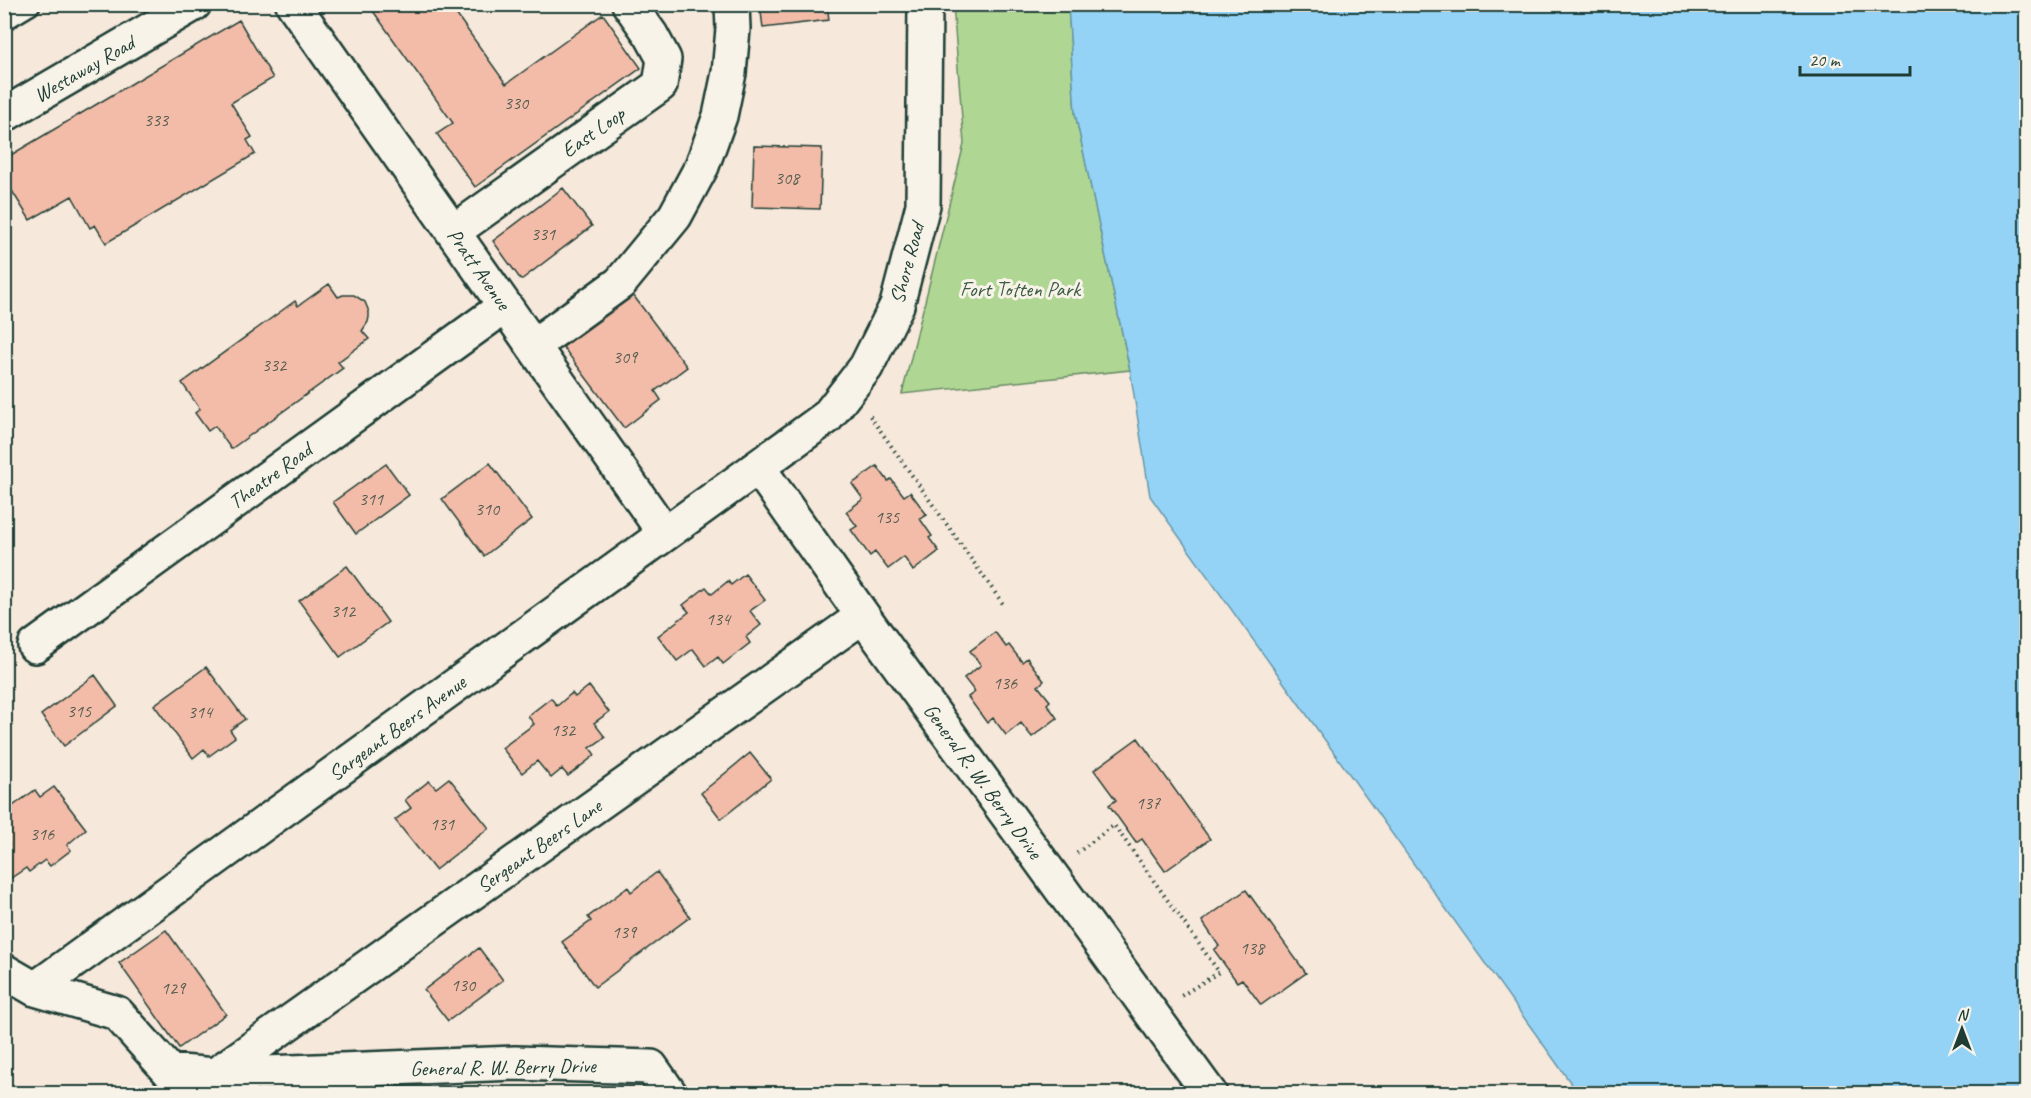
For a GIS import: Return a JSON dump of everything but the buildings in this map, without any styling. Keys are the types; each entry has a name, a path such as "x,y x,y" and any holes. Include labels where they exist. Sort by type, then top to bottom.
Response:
{"street":[{"name":"Westaway Road","path":"7,109 194,4"},
{"name":"Pratt Avenue","path":"293,4 665,534"},
{"name":"East Loop","path":"453,232 660,85 664,59 651,35 629,4"},
{"path":"533,346 620,283 675,216 702,166 720,116 729,73 733,29 732,4"},
{"name":"Shore Road","path":"758,467 827,417 866,367 897,305 923,205 925,4"},
{"name":"Theatre Road","path":"35,646 505,306"},
{"name":"Sargeant Beers Avenue","path":"35,989 758,467"},
{"name":"General R. W. Berry Drive","path":"758,467 863,616 1210,1094"},
{"name":"Sergeant Beers Lane","path":"215,1076 863,616"},
{"path":"4,971 35,989 117,1013 169,1071 215,1076"},
{"name":"General R. W. Berry Drive","path":"215,1076 515,1063 651,1067 670,1094"}],"lane":[{"path":"4,19 28,4"}],"path":[{"path":"866,410 1004,604"},
{"path":"1071,857 1114,825 1219,972 1175,999"}],"green space":[{"name":"Fort Totten Park","path":"953,5 1068,5 1075,113 1130,370 902,394 964,144"}],"water":[{"path":"1068,5 2026,5 2026,1093 1578,1093 1150,496 1130,370 1075,113"}]}
